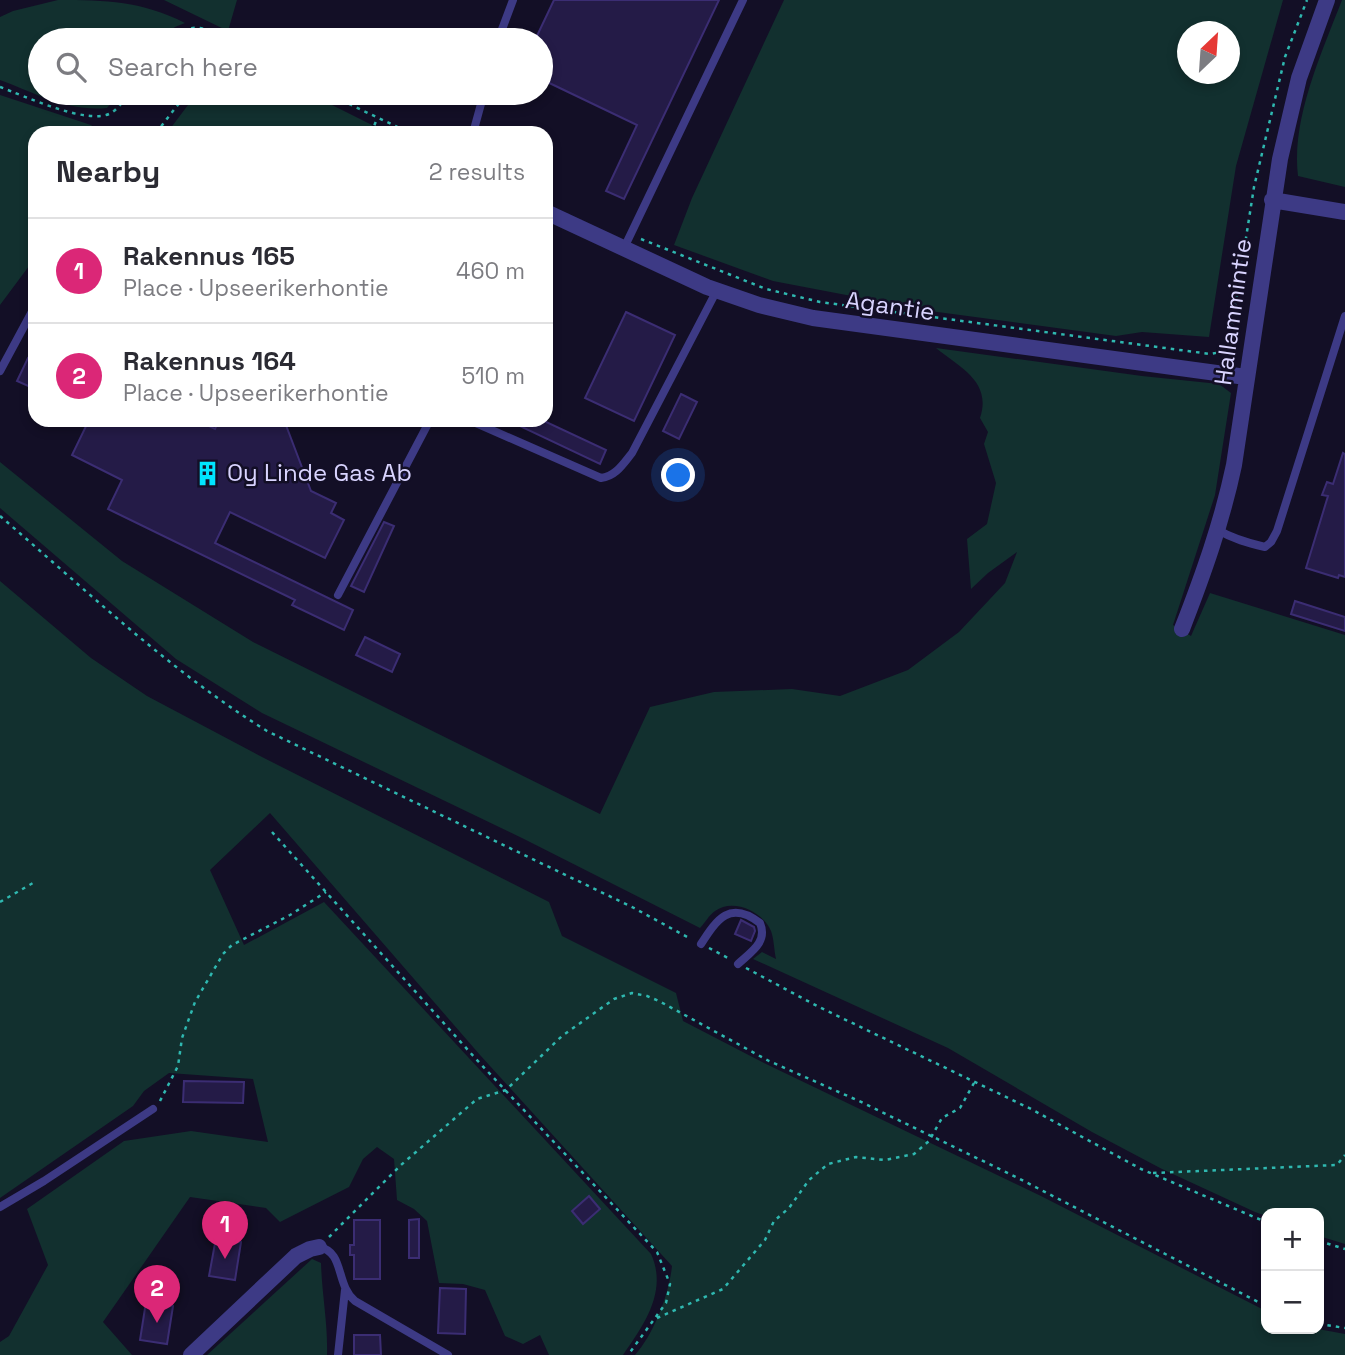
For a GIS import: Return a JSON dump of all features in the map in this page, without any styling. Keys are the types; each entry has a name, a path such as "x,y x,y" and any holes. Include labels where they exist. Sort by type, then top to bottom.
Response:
{"street":[{"name":"Hallammintie","path":"1182,629 1218,530 1234,465 1272,200 1299,78 1327,0"},
{"path":"1272,200 1345,212"},
{"name":"Agantie","path":"553,215 627,241 718,290 759,305 813,318 1246,377"},
{"path":"191,1355 296,1256 310,1248 319,1247"}],"lane":[{"path":"502,28 513,0"},
{"path":"627,241 743,0"},
{"path":"475,126 481,105"},
{"path":"485,427 601,478 610,477 632,453 718,290"},
{"path":"1218,530 1231,538 1265,547 1271,542 1277,531 1345,316"},
{"path":"0,371 28,319"},
{"path":"338,595 426,427"},
{"path":"701,944 714,924 723,916 737,913 750,917 760,923 762,937 757,947 738,964"},
{"path":"0,1207 153,1109"},
{"path":"319,1247 329,1251 336,1259 345,1290 338,1355"},
{"path":"345,1290 369,1310 448,1355"}],"path":[{"path":"1235,356 1229,346 1254,187 1285,57 1307,0"},
{"path":"0,87 28,97"},
{"path":"50,105 84,117 100,117 111,113 118,105"},
{"path":"161,126 178,105"},
{"path":"350,105 394,126"},
{"path":"374,126 377,119"},
{"path":"627,241 670,252 766,289 820,302 1210,354 1221,352 1229,346"},
{"path":"0,516 130,629 234,711 256,724 632,907 819,1007 1031,1109 1149,1173 1261,1220"},
{"path":"272,832 441,1021 657,1252 670,1284 666,1303 628,1355"},
{"path":"0,902 33,883"},
{"path":"153,1109 166,1094 178,1066 182,1038 195,1002 223,954 232,945 290,915 326,892"},
{"path":"319,1247 401,1165 477,1099 506,1090 562,1036 614,999 632,993 659,1002 769,1061 932,1136 1261,1303"},
{"path":"656,1318 723,1289 765,1240 774,1221 789,1208 809,1180 828,1164 856,1157 885,1160 914,1154 932,1136 942,1118 960,1108 974,1083"},
{"path":"1149,1173 1337,1165 1345,1155"},
{"path":"1324,1243 1345,1249"},
{"path":"1324,1325 1345,1328"}],"green space":[{"path":"58,0 92,0 139,6 185,23 174,28 28,28 28,91 0,80 0,17 13,11"},
{"path":"164,0 237,0 229,28 222,28"},
{"path":"784,0 1283,0 1236,166 1209,337 1142,332 1116,336 930,311 773,281 674,245 692,198"},
{"path":"1342,0 1345,0 1345,187 1298,176 1297,154 1299,132 1310,86"},
{"path":"0,95 92,126 28,126 28,267 0,305"},
{"path":"70,105 109,105 107,108"},
{"path":"188,105 332,105 372,125 372,126 172,126"},
{"path":"936,348 1219,384 1231,393 1215,495 1173,625 1191,636 1210,593 1345,635 1345,1244 1324,1238 1324,1208 1261,1208 1261,1214 1255,1212 1162,1169 1092,1132 948,1048 753,959 762,952 776,959 771,931 754,912 738,906 722,907 700,928 524,839 262,713 176,659 0,508 0,462 122,561 253,642 600,814 650,707 714,692 792,689 840,696 908,670 959,632 1005,583 1017,552 971,589 967,539 987,524 996,483 984,444 988,432 980,418 982,395 978,385 964,369"},
{"path":"0,581 91,658 147,696 549,902 562,936 676,993 683,1021 764,1063 1041,1196 1261,1308 1261,1334 1324,1334 1324,1330 1345,1334 1345,1355 635,1355 660,1313 672,1266 480,1055 270,813 210,870 244,945 324,902 651,1254 656,1268 655,1294 646,1320 623,1355 549,1355 540,1335 523,1344 505,1336 485,1290 463,1284 439,1283 427,1221 414,1209 397,1200 394,1159 377,1147 363,1159 349,1187 280,1222 266,1208 190,1197 103,1322 132,1355 0,1355 0,1342 9,1336 48,1265 27,1209 124,1141 191,1131 268,1142 253,1079 169,1073 144,1091 133,1106 0,1198"},
{"path":"312,1259 321,1263 327,1355 207,1355"}],"building":[{"path":"554,0 719,0 624,199 606,191 637,125 553,85 553,28 541,28"},
{"path":"626,312 675,335 634,421 585,398"},
{"path":"28,358 28,386 17,381"},
{"path":"681,394 697,402 679,439 663,431"},
{"path":"553,425 606,450 600,464 522,427"},
{"name":"Oy Linde Gas Ab","path":"86,427 287,427 311,491 336,503 331,513 344,520 325,558 230,512 215,543 353,610 344,630 292,605 295,600 108,509 122,480 72,455"},
{"path":"1343,453 1345,577 1339,575 1338,578 1306,568 1328,496 1322,495 1327,482 1333,484"},
{"path":"384,522 394,526 364,592 351,586"},
{"path":"1295,601 1345,617 1345,631 1291,614"},
{"path":"365,637 400,654 392,672 356,655"},
{"path":"741,920 754,927 751,941 735,934"},
{"path":"184,1081 244,1082 243,1103 183,1102"},
{"path":"589,1196 600,1209 583,1224 572,1211"},
{"path":"419,1219 419,1258 409,1258 409,1220"},
{"path":"354,1220 380,1220 380,1279 354,1279 354,1255 350,1255 350,1245 354,1245"},
{"path":"216,1238 241,1242 235,1280 209,1276"},
{"path":"440,1288 466,1289 465,1334 438,1333"},
{"path":"146,1302 173,1306 167,1344 140,1340"},
{"path":"354,1335 380,1335 381,1355 354,1355"}],"place":[{"name":"Oy Linde Gas Ab","path":"207,473"},
{"name":"Rakennus 165","path":"225,1259"},
{"name":"Rakennus 164","path":"157,1323"}]}
